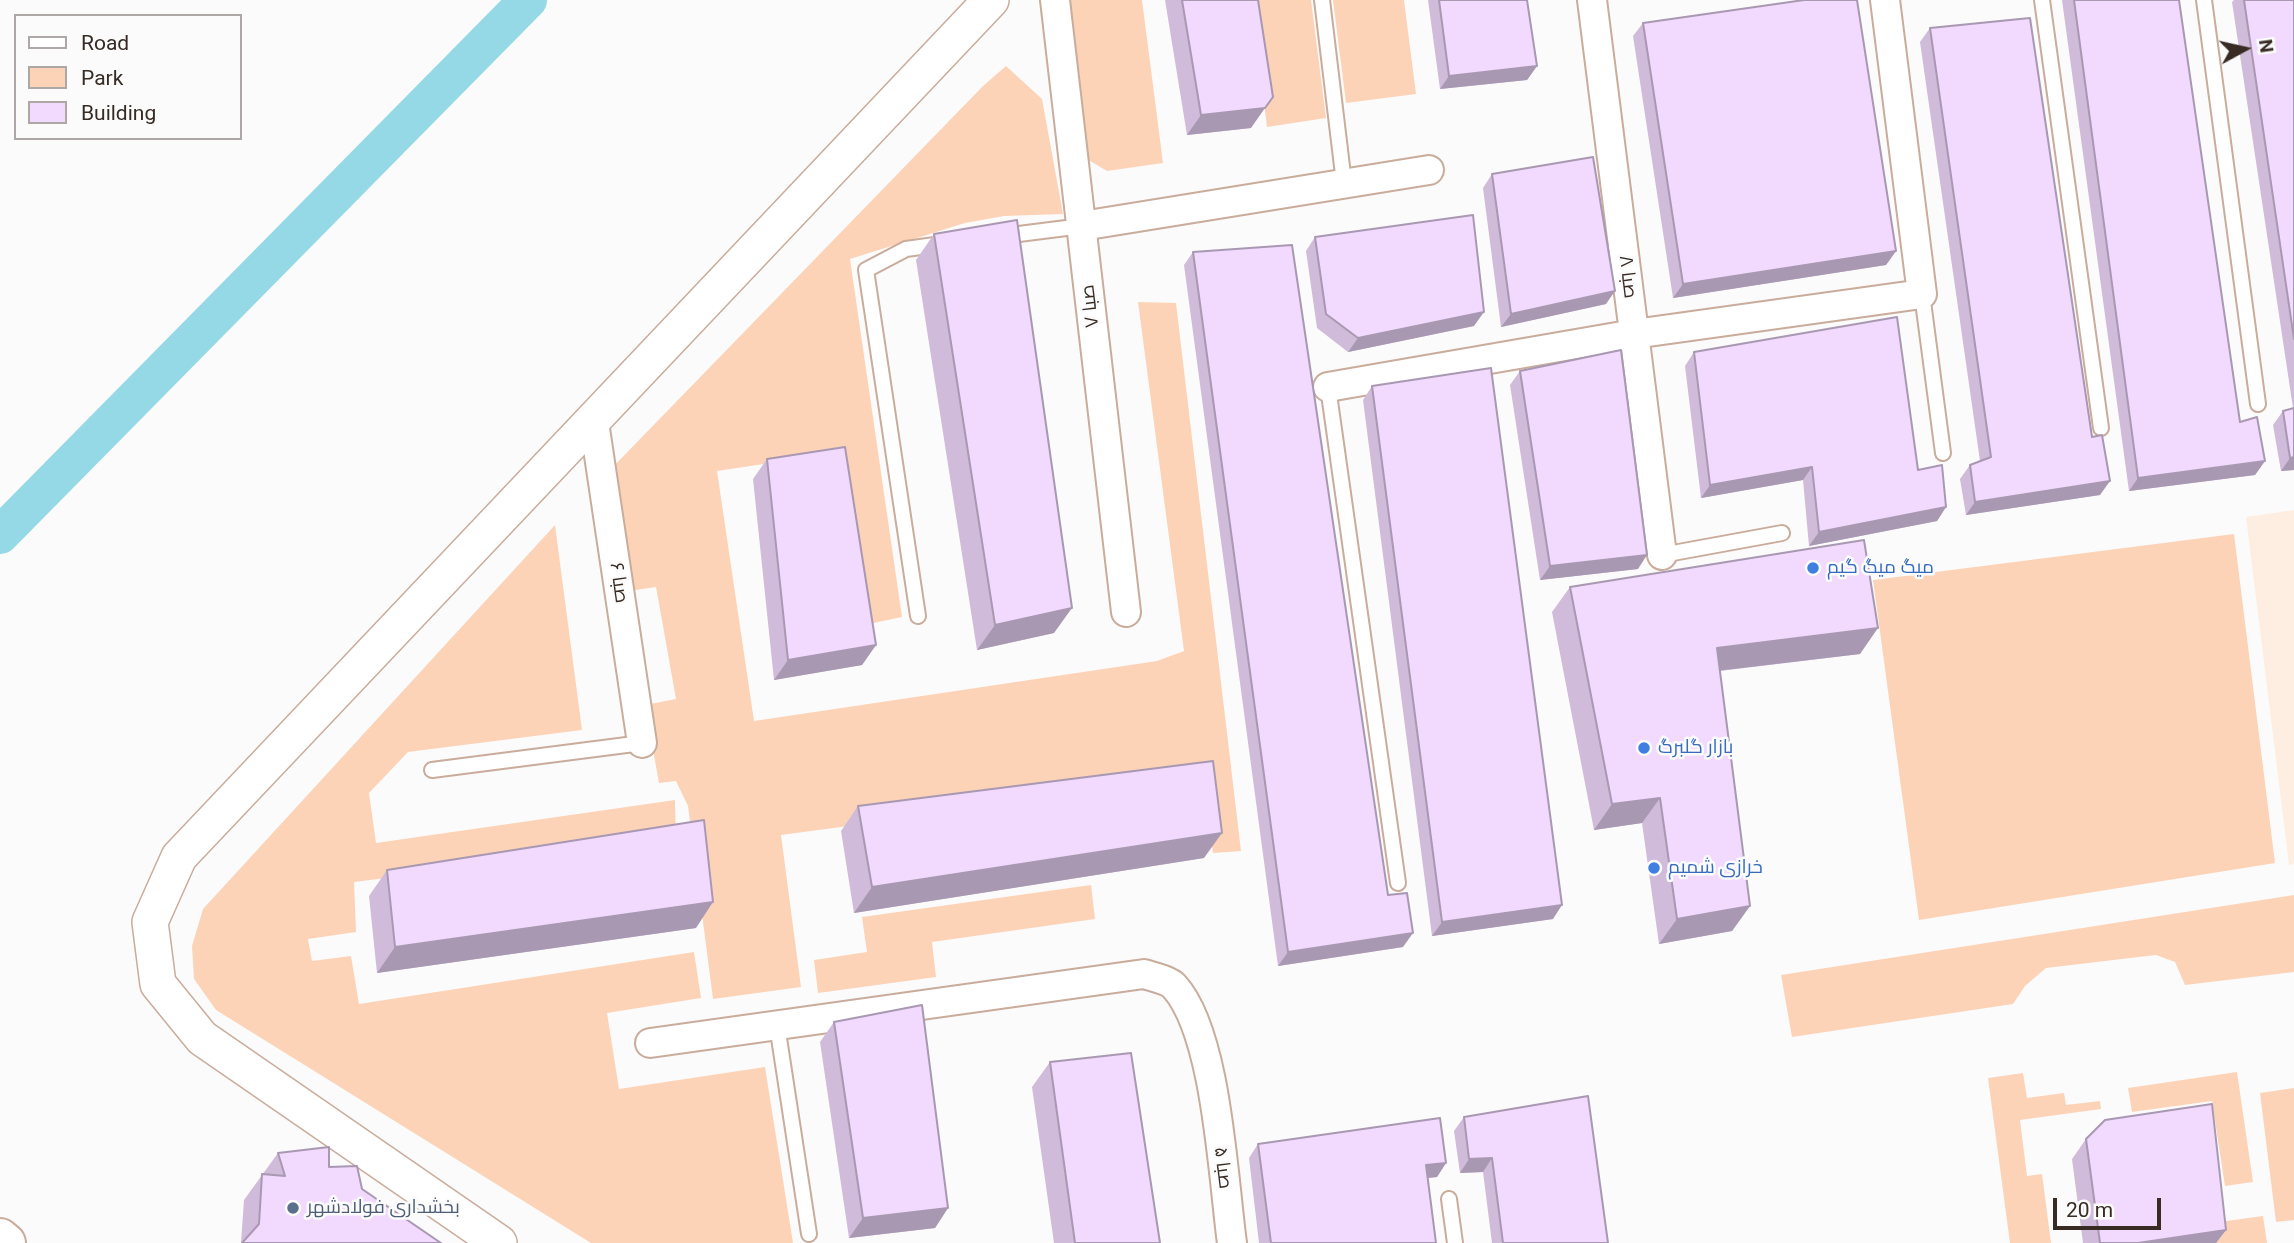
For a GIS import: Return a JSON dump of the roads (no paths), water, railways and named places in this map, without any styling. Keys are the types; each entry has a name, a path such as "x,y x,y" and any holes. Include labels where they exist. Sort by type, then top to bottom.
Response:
{"main road":[{"path":"0,1238 6,1243"}],"street":[{"path":"499,1243 202,1038 158,985 150,922 179,858 991,0"},
{"name":"صبا ۷","path":"1055,0 1126,612"},
{"name":"صبا ۸","path":"1592,0 1662,555"},
{"path":"1328,387 1634,334 1923,294 1885,0"},
{"path":"1082,226 1429,170"},
{"name":"صبا ۶","path":"594,422 642,743"},
{"name":"صبا ۵","path":"650,1043 1144,974 1172,985 1196,1021 1212,1093 1231,1243"}],"lane":[{"path":"1322,0 1344,183"},
{"path":"2042,0 2101,428"},
{"path":"2204,0 2258,404"},
{"path":"987,238 1082,226"},
{"path":"918,616 866,270 906,249 960,242"},
{"path":"1923,294 1943,453"},
{"path":"1328,387 1398,883"},
{"path":"1662,555 1782,533"},
{"path":"432,770 642,743"},
{"path":"777,1025 809,1234"},
{"path":"1449,1199 1455,1243"}],"waterway":[{"path":"0,535 528,0"}],"place":[{"name":"میگ میگ گیم","path":"1813,568"},
{"name":"بازار گلبرگ","path":"1644,748"},
{"name":"خرازی شمیم","path":"1654,868"},
{"name":"بخشداری فولادشهر","path":"293,1208"}]}
